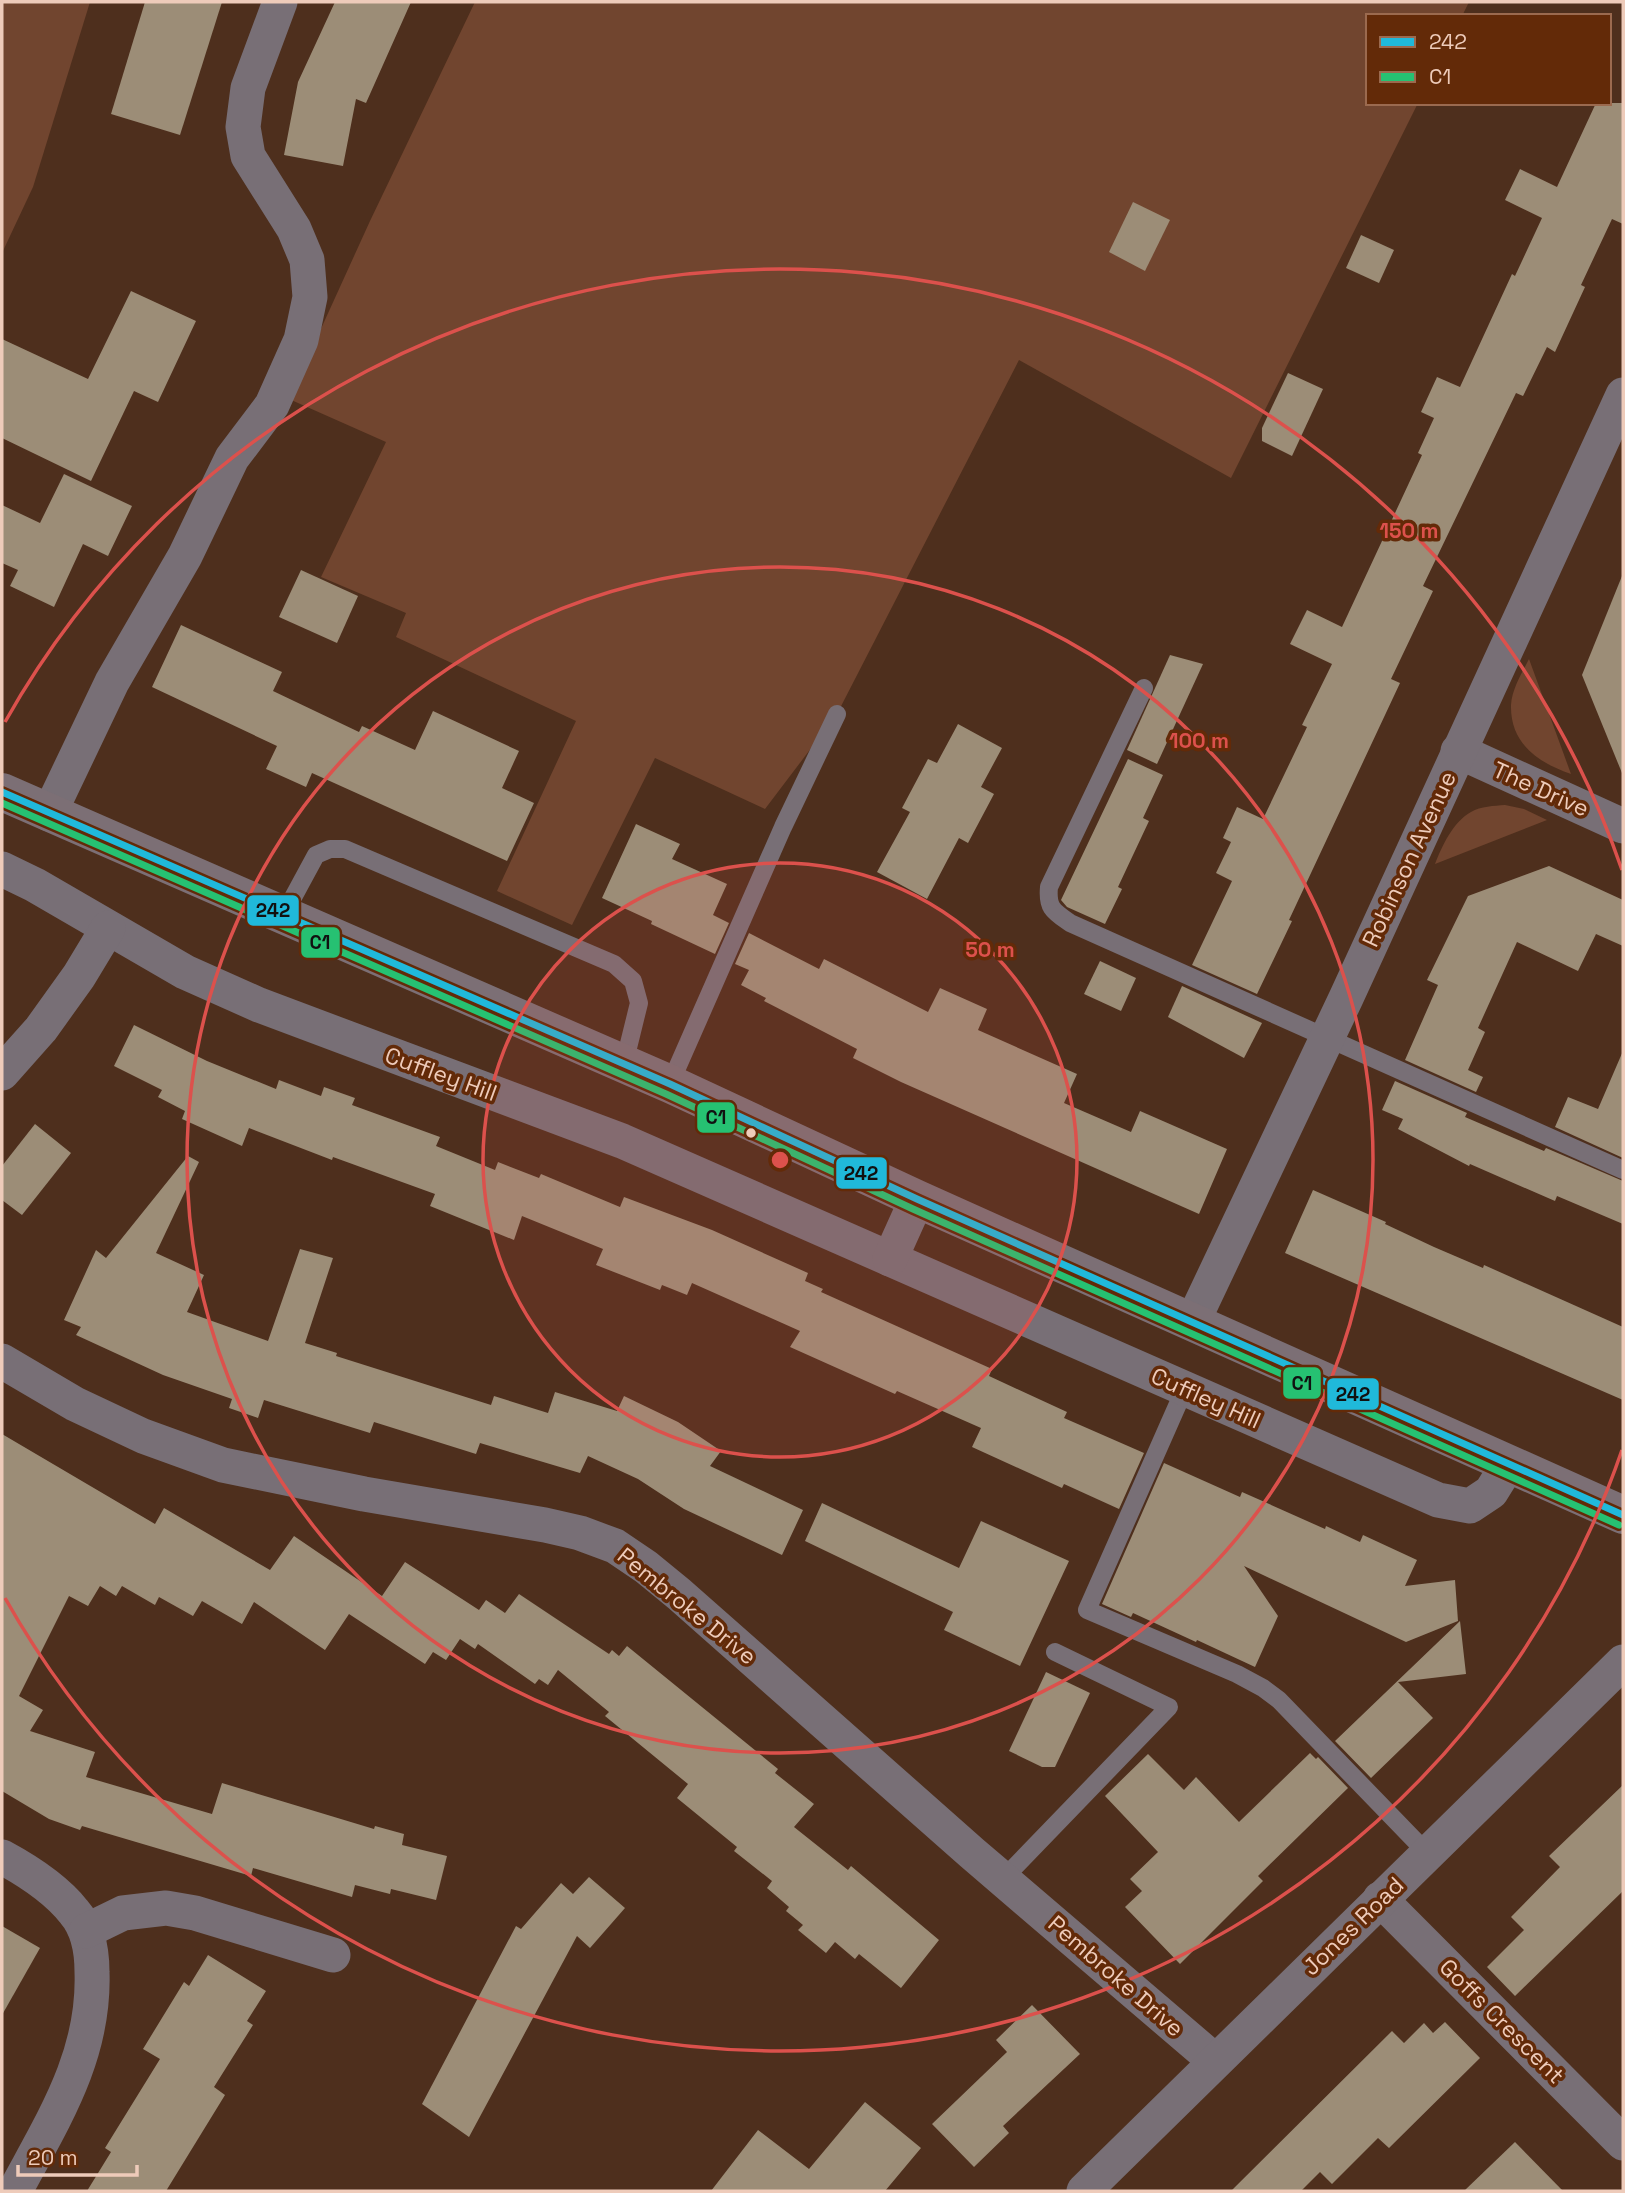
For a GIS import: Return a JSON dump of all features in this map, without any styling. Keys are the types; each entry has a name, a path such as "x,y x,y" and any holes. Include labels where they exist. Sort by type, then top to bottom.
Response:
{"main road":[{"path":"2,792 670,1084 917,1199 1623,1515"}],"street":[{"path":"49,814 112,682 186,556 232,458 272,405 301,340 310,297 307,260 294,229 248,156 243,127 248,88 280,2"},
{"name":"Robinson Avenue","path":"1193,1321 1623,395"},
{"name":"The Drive","path":"1458,751 1623,826"},
{"name":"Cuffley Hill","path":"2,869 35,885 185,972 259,1005 622,1141 1438,1500 1470,1506 1491,1492 1509,1463"},
{"path":"2,1073 41,1029 79,976 108,928"},
{"path":"890,1259 917,1199"},
{"name":"Pembroke Drive","path":"2,1361 75,1404 144,1436 223,1465 364,1494 545,1524 615,1546 672,1588 1003,1880 1215,2061"},
{"name":"Jones Road","path":"1084,2191 1623,1662"},
{"path":"2,1857 33,1875 75,1913 86,1931 92,1958 91,2022 81,2057 60,2108 15,2191"},
{"name":"Goffs Crescent","path":"1380,1899 1623,2143"},
{"path":"86,1931 123,1913 166,1908 195,1913 333,1955"}],"lane":[{"path":"1144,688 1049,887 1048,900 1054,912 1070,923 1623,1170"},
{"path":"670,1084 783,827 837,714"},
{"path":"283,916 316,855 330,849 345,849 614,964 633,981 639,1003 624,1065"},
{"path":"1185,1388 1087,1610 1237,1674 1263,1688 1279,1700 1427,1853"},
{"path":"1003,1880 1168,1707 1055,1652"}],"shaded area":[{"path":"2,2 90,2 33,187 2,253"},
{"path":"475,2 1469,2 1463,14 1366,14 1366,105 1417,105 1231,478 1019,360 837,714 765,809 655,758 572,925 497,891 576,721 396,637 406,613 321,577 386,442 289,399 370,221"},
{"path":"1529,659 1571,774 1538,758 1515,731 1512,699"},
{"path":"1505,805 1524,809 1547,820 1435,864 1449,835 1465,816 1479,809"}],"building":[{"path":"145,2 222,2 180,135 111,114"},
{"path":"335,2 411,2 366,103 356,99 343,166 284,155 298,82"},
{"path":"1623,103 1623,224 1612,219 1581,285 1585,287 1555,352 1547,347 1523,396 1516,393 1423,586 1433,591 1391,679 1400,683 1257,994 1192,965 1232,881 1216,873 1231,842 1223,838 1237,807 1263,819 1307,727 1302,725 1332,664 1290,644 1307,610 1342,627 1422,455 1418,453 1434,418 1421,412 1437,377 1460,387 1512,274 1515,276 1542,218 1505,200 1520,169 1557,187 1595,105"},
{"path":"1133,202 1170,220 1145,271 1109,252"},
{"path":"1361,235 1394,250 1379,283 1346,268"},
{"path":"131,291 196,321 158,402 134,391 91,481 2,438 2,339 88,379"},
{"path":"1288,373 1323,389 1292,456 1262,441 1262,428"},
{"path":"64,474 132,506 108,556 83,544 54,607 10,586 18,570 2,563 2,505 40,523"},
{"path":"301,570 358,596 337,643 279,617"},
{"path":"1623,576 1622,773 1582,675"},
{"path":"181,625 282,672 273,691 359,732 362,726 415,750 433,711 519,751 502,788 534,803 507,861 312,773 306,787 266,769 277,746 152,687"},
{"path":"1170,655 1203,664 1157,764 1127,750"},
{"path":"958,724 1002,748 981,787 994,794 968,843 959,838 927,899 877,872 910,812 902,808 928,759 937,763"},
{"path":"1128,759 1163,775 1143,818 1149,821 1118,887 1122,889 1105,924 1067,907 1061,900"},
{"path":"636,824 680,844 672,859 727,884 713,915 729,923 715,954 602,898"},
{"path":"1549,866 1623,900 1623,946 1596,934 1578,971 1517,942 1478,1028 1485,1032 1468,1070 1483,1077 1476,1092 1405,1060 1438,985 1427,980 1468,896"},
{"path":"749,933 819,969 824,959 928,1012 940,988 987,1009 978,1030 1077,1074 1064,1103 1131,1132 1140,1111 1227,1149 1199,1214 901,1082 853,1058 857,1049 764,1001 766,998 741,985 749,970 735,964"},
{"path":"1100,961 1136,978 1121,1011 1084,994"},
{"path":"1182,986 1262,1023 1244,1058 1168,1017"},
{"path":"134,1025 207,1061 276,1089 279,1080 321,1096 324,1087 355,1098 352,1105 440,1137 436,1146 495,1170 498,1162 539,1178 541,1174 620,1207 624,1197 712,1230 808,1273 805,1281 823,1289 821,1292 992,1369 989,1376 1067,1412 1064,1418 1144,1453 1119,1509 1064,1484 1062,1488 972,1447 981,1428 897,1391 895,1394 790,1347 800,1331 692,1283 687,1295 662,1285 660,1290 596,1265 603,1249 522,1216 514,1240 430,1206 435,1194 333,1157 332,1160 249,1128 242,1146 182,1119 185,1111 158,1097 162,1090 114,1066"},
{"path":"1623,1051 1623,1158 1555,1127 1568,1097 1598,1109"},
{"path":"1395,1081 1467,1113 1465,1117 1623,1181 1623,1224 1557,1196 1555,1201 1470,1164 1469,1166 1398,1129 1403,1119 1382,1110"},
{"path":"35,1124 71,1153 22,1215 2,1200 2,1166"},
{"path":"188,1156 199,1162 156,1253 204,1275 187,1312 268,1341 300,1249 333,1258 305,1343 337,1353 336,1356 491,1405 494,1396 548,1413 555,1392 617,1411 624,1396 678,1422 721,1451 710,1466 803,1510 782,1555 684,1509 638,1479 588,1456 580,1473 480,1443 476,1454 374,1422 370,1433 264,1400 258,1418 229,1408 232,1399 163,1375 76,1335 81,1327 64,1320 96,1250 106,1258"},
{"path":"1313,1190 1386,1222 1385,1224 1434,1247 1483,1268 1484,1265 1623,1327 1623,1400 1285,1253"},
{"path":"2,1434 155,1524 164,1508 270,1570 294,1536 382,1596 405,1562 479,1610 486,1600 505,1613 519,1594 609,1654 612,1650 619,1656 627,1646 778,1769 775,1773 814,1804 794,1827 848,1870 851,1866 939,1940 901,1988 859,1954 855,1959 835,1942 826,1953 798,1930 803,1925 786,1911 789,1907 767,1888 772,1881 734,1851 737,1847 677,1798 688,1784 605,1716 609,1712 558,1670 548,1685 539,1679 535,1684 478,1644 475,1649 460,1639 446,1660 433,1652 425,1664 349,1614 325,1650 254,1602 242,1624 202,1601 193,1616 159,1597 155,1605 122,1586 116,1596 100,1586 88,1606 69,1596 19,1696 43,1710 30,1731 95,1752 86,1777 212,1814 222,1783 374,1829 375,1826 404,1834 402,1845 447,1856 436,1900 391,1889 390,1894 355,1885 352,1897 253,1868 251,1876 82,1826 80,1830 49,1819 2,1791"},
{"path":"1164,1463 1240,1497 1242,1492 1360,1542 1363,1535 1417,1560 1405,1586 1455,1580 1458,1621 1406,1642 1244,1566 1278,1616 1255,1667 1133,1613 1131,1617 1102,1604"},
{"path":"822,1503 959,1568 981,1521 1069,1561 1020,1666 944,1630 953,1612 805,1541"},
{"path":"1460,1621 1466,1674 1398,1682 1433,1718 1371,1778 1335,1741"},
{"path":"1046,1672 1090,1693 1055,1767 1042,1767 1009,1751"},
{"path":"1310,1753 1316,1759 1318,1757 1348,1788 1258,1876 1263,1881 1180,1964 1125,1907 1142,1891 1130,1879 1158,1852 1105,1796 1148,1754 1184,1790 1196,1777 1239,1822"},
{"path":"1623,1785 1623,1891 1515,1996 1487,1967 1524,1930 1511,1917 1560,1867 1549,1856"},
{"path":"589,1877 625,1908 590,1948 577,1936 469,2137 422,2104 516,1926 521,1929 561,1883 573,1894"},
{"path":"2,1926 40,1948 2,2015"},
{"path":"208,1955 266,1991 247,2021 253,2025 214,2087 225,2095 166,2191 87,2191 111,2152 105,2148 160,2059 143,2049 184,1982 189,1986"},
{"path":"1032,2005 1080,2054 1003,2126 1009,2133 974,2167 932,2124 1007,2052 996,2040"},
{"path":"1445,2022 1480,2058 1389,2148 1378,2138 1332,2184 1320,2172 1301,2191 1231,2191 1392,2031 1404,2043 1424,2023 1433,2033"},
{"path":"865,2102 921,2148 885,2191 711,2191 758,2130 809,2169"},
{"path":"1515,2142 1563,2191 1464,2191"}],"transit line":[{"name":"242","path":"2,792 670,1084 917,1199 1623,1515"},
{"name":"C1","path":"2,803 666,1094 913,1209 1619,1525"}]}
